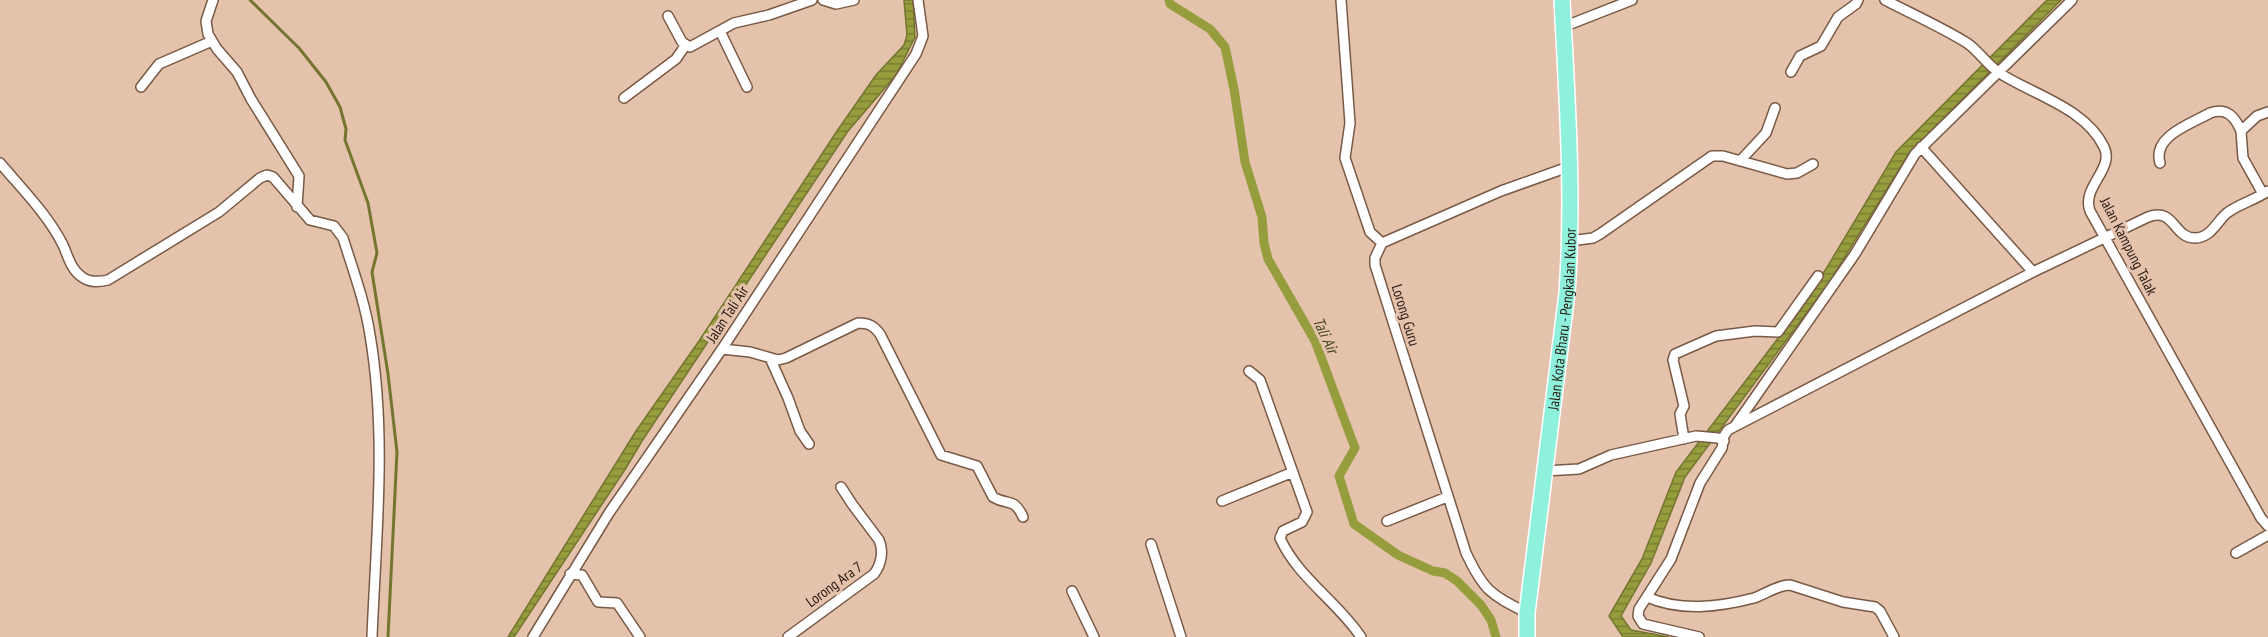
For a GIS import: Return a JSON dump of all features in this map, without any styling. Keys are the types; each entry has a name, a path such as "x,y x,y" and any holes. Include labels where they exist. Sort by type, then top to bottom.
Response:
{"main road":[{"name":"Jalan Kota Bharu - Pengkalan Kubor","path":"1527,637 1527,613 1567,293 1570,241 1571,166 1562,0"}],"street":[{"path":"213,0 206,21 208,34 237,72 251,99 299,176 297,207"},
{"path":"685,46 694,46 742,20 769,15 812,0"},
{"path":"823,0 836,4 854,0"},
{"name":"Jalan Tali Air","path":"533,637 570,574 722,349 916,54 923,36 918,0"},
{"path":"1341,0 1350,123 1346,158 1370,232 1383,243 1501,192 1571,166"},
{"path":"1563,27 1632,0"},
{"path":"1791,72 1800,56 1821,46 1838,17 1853,7 1858,0"},
{"name":"Jalan Kampung Talak","path":"1886,0 1968,44 1997,71 2075,115 2091,128 2102,143 2106,152 2106,161 2088,199 2090,211 2255,508 2268,526"},
{"path":"1734,427 1855,254 1915,154 1997,71 2072,0"},
{"path":"668,16 685,46"},
{"path":"720,31 747,87"},
{"path":"141,87 161,63 212,41"},
{"path":"624,98 676,59 685,46"},
{"path":"1740,161 1767,131 1775,108"},
{"path":"1699,637 1643,624 1638,616 1639,609 1671,559 1700,483 1722,448 1721,439 1726,433 2033,272 2148,217 2159,214 2170,219 2182,234 2188,237 2200,237 2217,225 2228,212 2266,193 2243,158 2241,131 2237,120 2228,112 2210,113 2163,141 2158,153 2160,163"},
{"path":"2241,131 2257,116 2268,112"},
{"path":"1921,147 2033,272"},
{"path":"1570,241 1593,238 1708,157 1719,155 1790,174 1813,164"},
{"path":"0,164 30,198 58,236 73,268 90,281 108,280 219,213 260,178 267,175 273,177 297,207 314,222 334,226 343,238 364,305 370,337 378,417 379,492 372,637"},
{"name":"Lorong Guru","path":"1383,243 1377,251 1375,265 1466,553 1478,579 1499,598 1527,613"},
{"path":"1684,439 1680,414 1684,406 1673,356 1716,336 1755,331 1778,332 1818,276"},
{"path":"722,349 750,352 778,360 858,323 866,323 874,327 880,334 941,455 977,466 993,497 1013,503 1023,517"},
{"path":"770,358 808,444"},
{"path":"1249,371 1260,380 1306,515 1302,522 1283,531 1280,538 1295,565 1345,616 1361,637"},
{"path":"1545,471 1579,469 1611,455 1700,436 1721,439"},
{"path":"1222,501 1293,472"},
{"name":"Lorong Ara 7","path":"789,637 874,574 880,562 879,540 841,487"},
{"path":"1387,521 1447,497"},
{"path":"2236,553 2268,535"},
{"path":"1151,544 1181,637"},
{"path":"570,574 582,575 597,602 617,603 640,637"},
{"path":"1647,597 1664,604 1707,607 1754,598 1790,585 1843,602 1877,608 1894,637"},
{"path":"1072,591 1094,637"}],"shaded area":[{"path":"904,0 913,0 915,37 896,75 848,131 514,637 508,637 636,431 699,341 837,131 876,75 904,45 907,35"},
{"path":"2047,0 2061,0 1910,152 1828,284 1685,477 1651,563 1621,616 1631,630 1669,637 1623,637 1609,616 1642,559 1676,472 1779,337 1826,269 1896,152"}],"waterway":[{"path":"250,0 299,48 326,82 340,107 346,129 345,140 368,203 377,253 372,272 388,374 397,452 388,637"},
{"name":"Tali Air","path":"1169,0 1170,4 1210,29 1225,47 1245,162 1262,217 1268,259 1315,341 1355,448 1339,476 1354,524 1398,555 1433,571 1445,573 1457,581 1481,605 1491,620 1496,637"}]}
